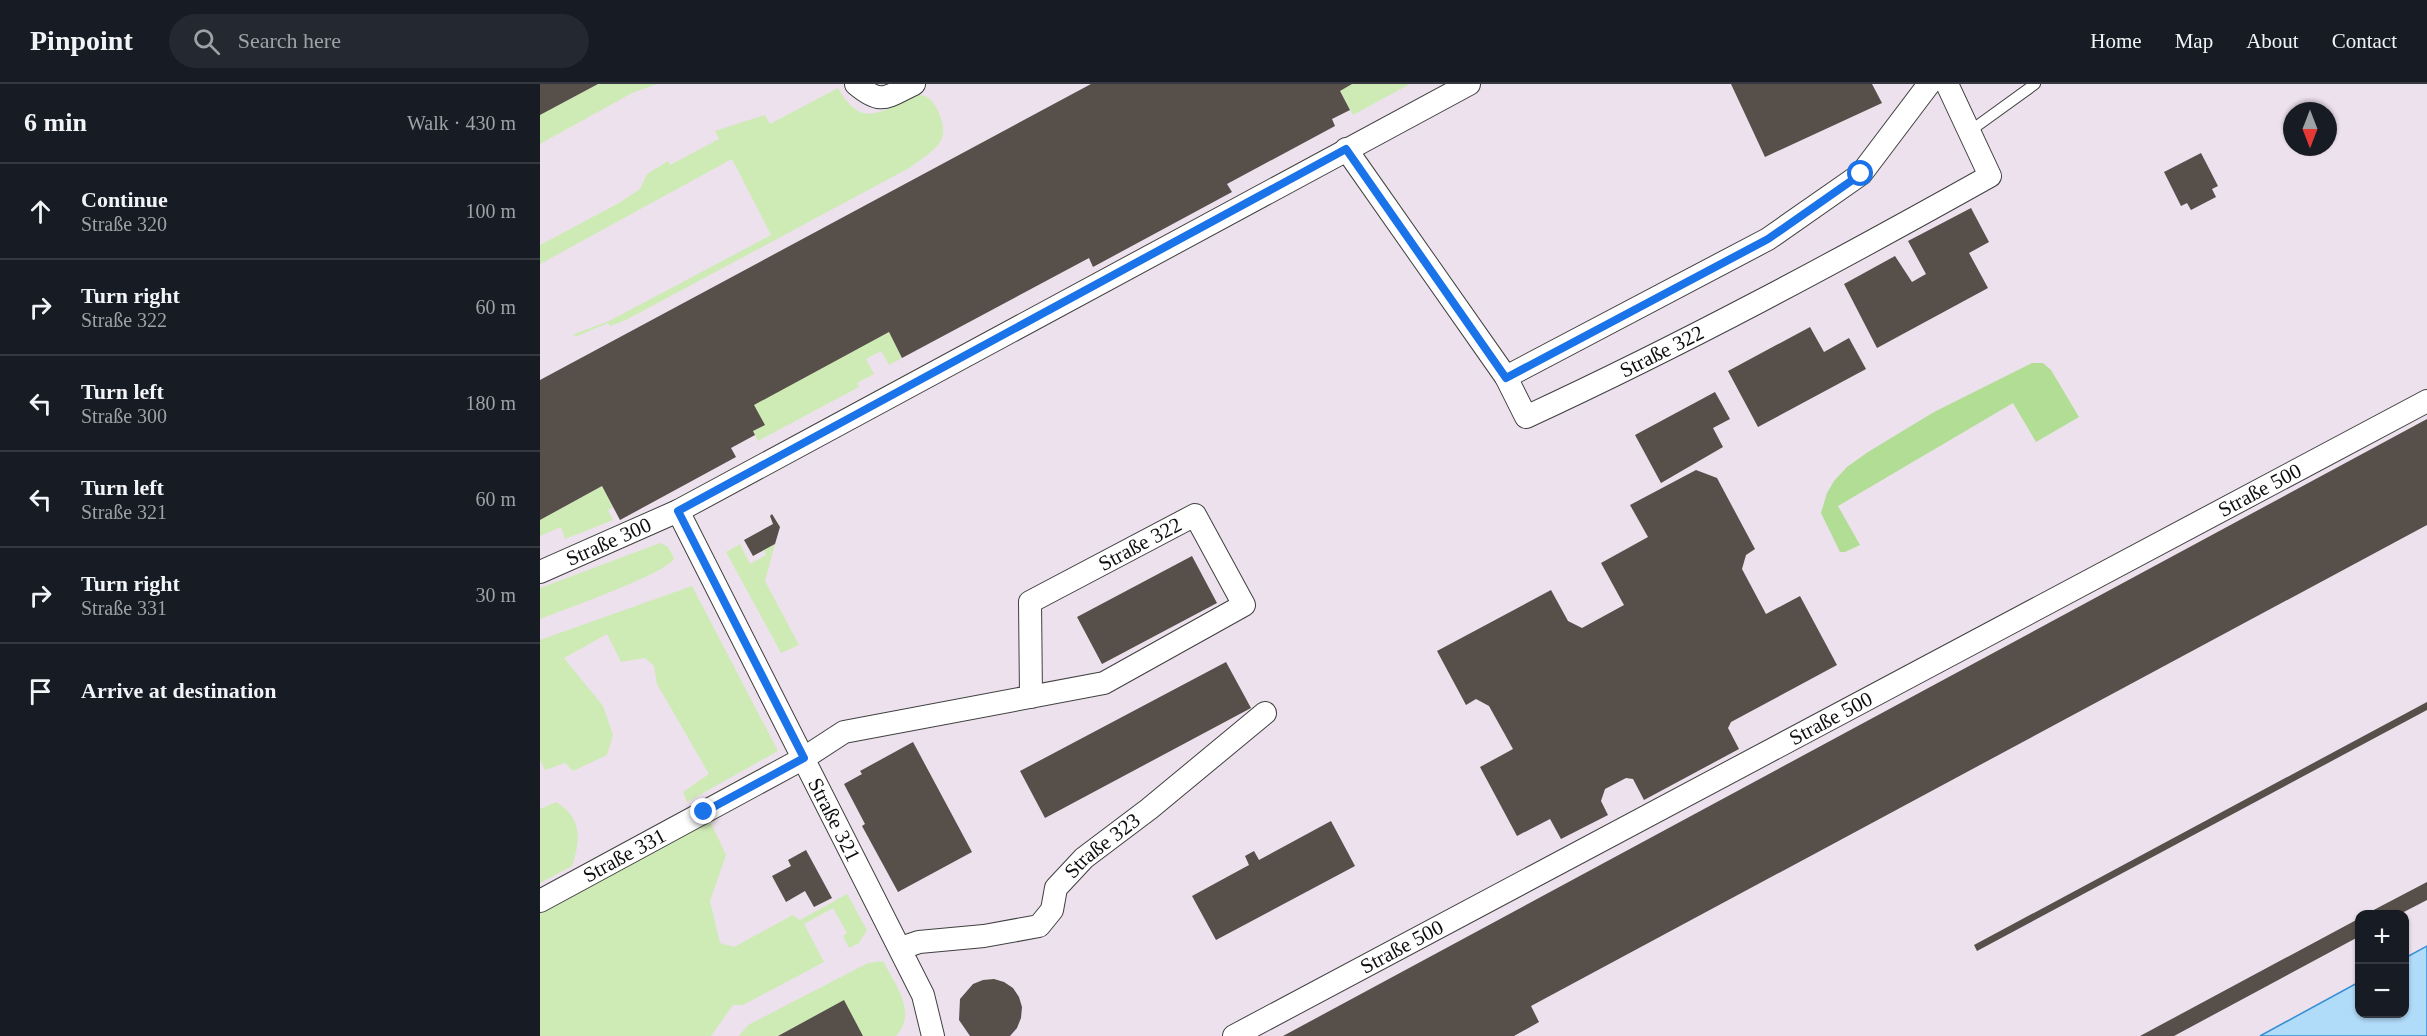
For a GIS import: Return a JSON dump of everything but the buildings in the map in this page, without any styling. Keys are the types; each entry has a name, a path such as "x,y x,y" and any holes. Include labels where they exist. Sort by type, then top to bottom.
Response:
{"street":[{"path":"856,84 871,96 883,98 914,84"},
{"name":"Straße 300","path":"540,572 678,511 1469,84"},
{"path":"1506,378 1777,233 1861,174 1929,84"},
{"name":"Straße 322","path":"1346,149 1506,378 1526,417 1612,377 1862,248 1990,176 1947,84"},
{"name":"Straße 500","path":"1234,1036 2427,401"},
{"name":"Straße 321","path":"678,511 901,948 923,995 933,1036"},
{"name":"Straße 322","path":"804,758 844,732 1031,697 1104,683 1244,605 1195,515 1030,602 1031,697"},
{"name":"Straße 323","path":"901,948 919,942 984,936 1039,926 1052,910 1056,888 1084,858 1149,809 1265,713"},
{"name":"Straße 331","path":"540,901 804,758"}],"lane":[{"path":"1970,131 2035,84"}],"shaded area":[{"path":"540,84 2427,84 2427,946 2409,956 2409,910 2355,910 2355,984 2260,1036 540,1036"}],"green space":[{"path":"598,84 657,84 632,93 540,144 540,115"},
{"path":"1352,84 1410,84 1353,115 1340,91"},
{"path":"838,88 852,106 865,113 882,111 917,95 928,97 942,120 942,137 939,143 928,155 911,167 626,320 610,326 608,323 575,337 574,334 609,321 771,235 732,159 540,264 540,245 619,203 640,189 647,174 668,161 670,165 719,139 715,131 765,115 770,124"},
{"path":"889,332 902,358 889,365 881,351 866,359 874,374 857,383 859,387 758,441 753,431 764,425 753,404"},
{"path":"2032,363 2043,363 2051,370 2079,417 2036,442 2013,403 1838,506 1860,545 1840,552 1821,513 1827,493 1847,467 1934,412"},
{"path":"602,486 613,507 608,510 613,520 565,539 561,527 540,536 540,520"},
{"path":"660,543 668,547 674,558 668,564 636,581 540,619 540,588"},
{"path":"740,544 750,564 766,555 764,550 775,544 765,581 799,645 781,653 726,552"},
{"path":"692,586 778,751 687,802 683,792 709,774 657,684 654,666 645,658 621,662 607,634 564,658 603,706 613,735 607,755 573,771 565,763 545,770 540,760 540,640"},
{"path":"556,802 565,808 575,822 577,847 572,866 540,883 540,809"},
{"path":"710,821 726,855 710,901 720,943 734,947 793,915 800,920 847,894 867,930 859,943 849,948 843,936 847,933 833,908 804,924 824,962 743,1005 733,1005 711,1036 540,1036 540,914"},
{"path":"883,961 905,1008 905,1018 896,1036 863,1036 844,1001 778,1036 739,1036 748,1025 868,963"}],"water":[{"path":"2427,946 2427,1036 2260,1036 2355,984 2355,1018 2409,1018 2409,956"}],"route":[{"path":"704,812 804,758 678,511 1346,149 1506,378 1768,239 1861,174"}]}
